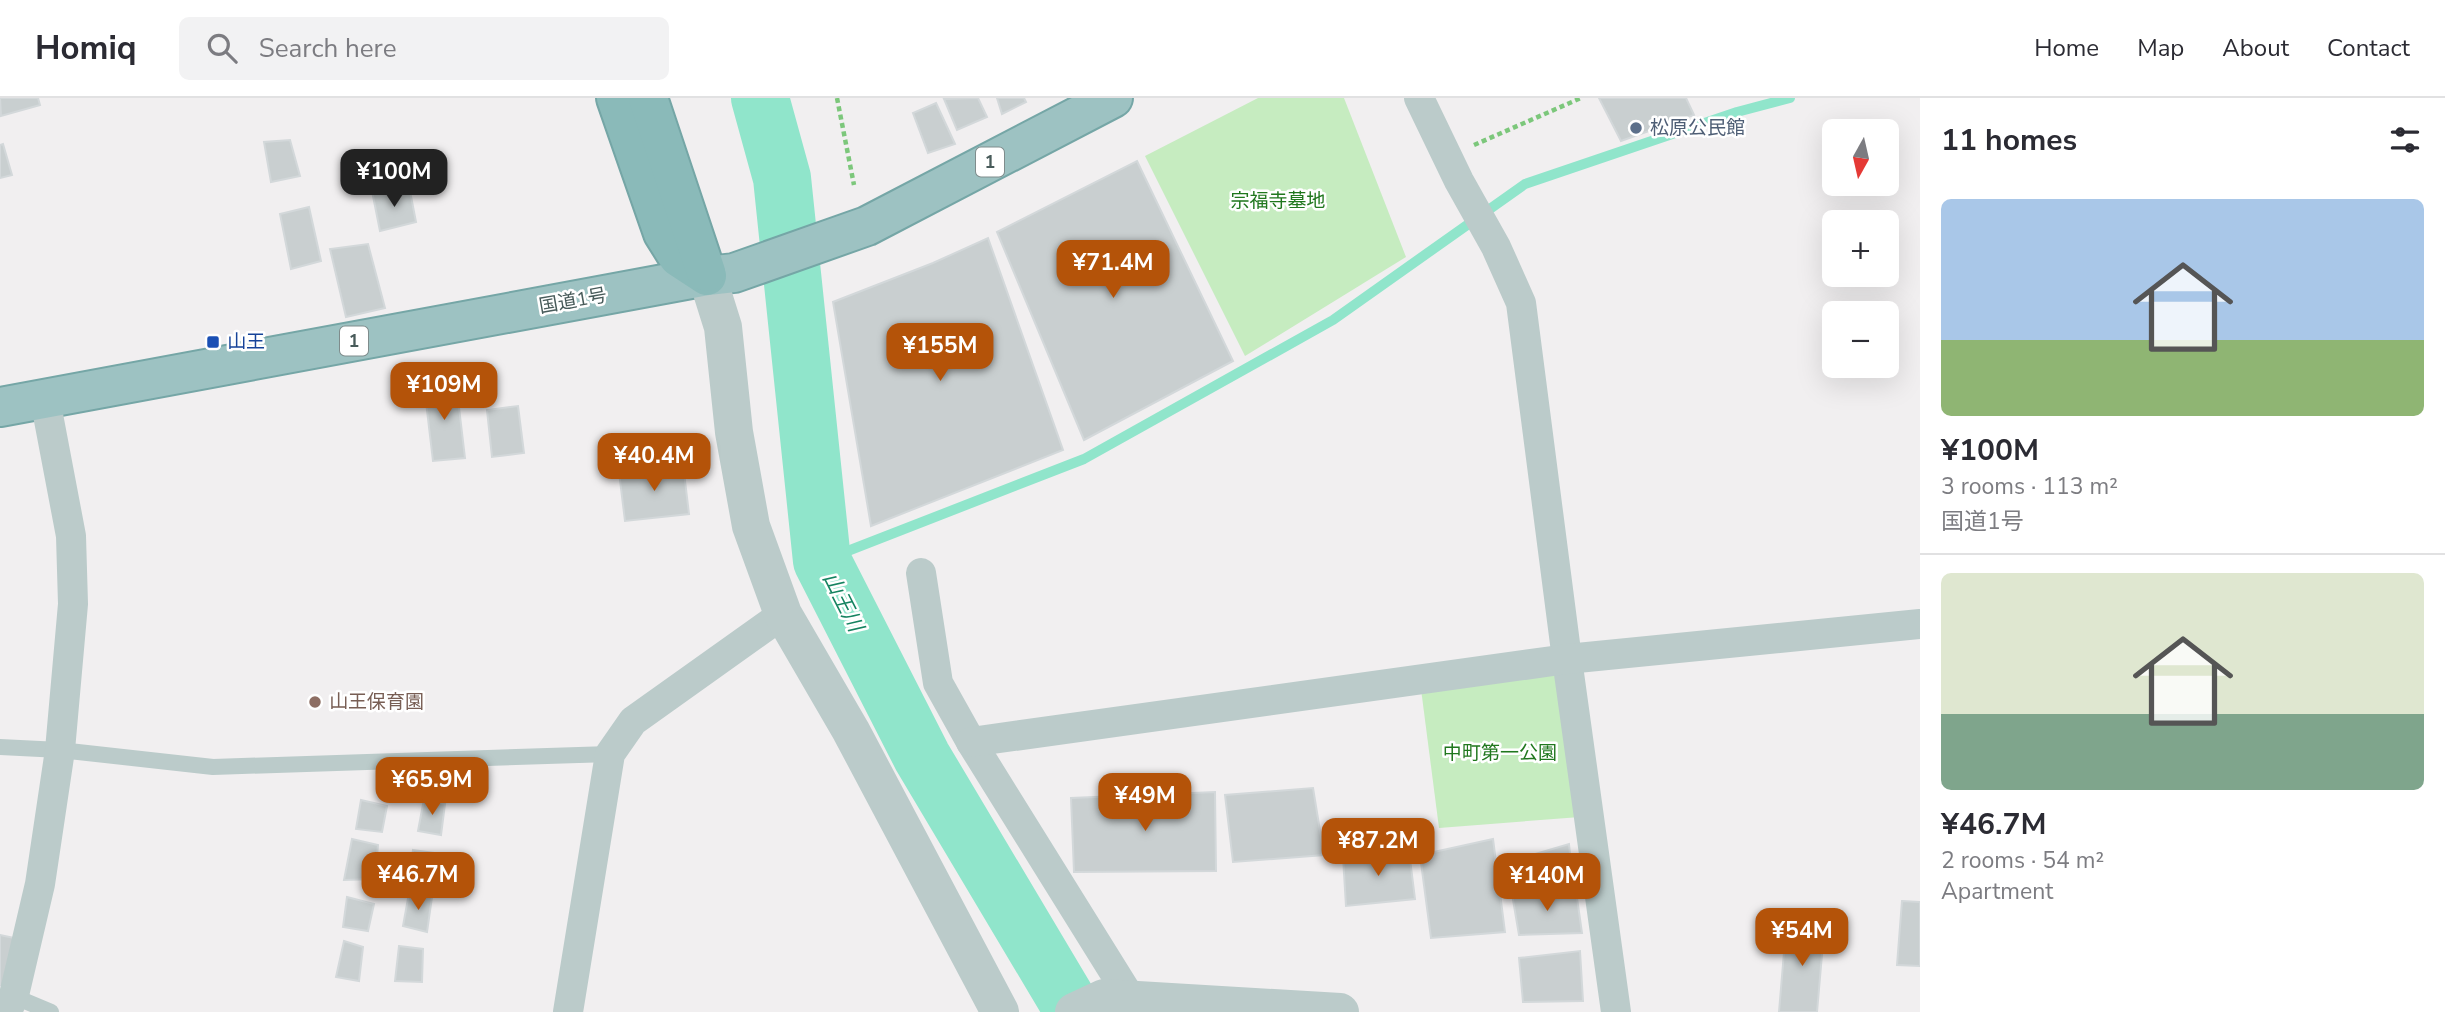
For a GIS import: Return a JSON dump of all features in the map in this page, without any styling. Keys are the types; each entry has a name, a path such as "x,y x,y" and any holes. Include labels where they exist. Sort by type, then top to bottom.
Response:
{"highway":[{"path":"616,98 663,233 678,257 720,275"},
{"path":"648,98 720,275"},
{"name":"国道1号","path":"0,407 720,275 867,226 1113,98"}],"street":[{"path":"1419,98 1453,169 1496,247 1521,303 1616,1012"},
{"path":"720,275 734,432 751,526 783,614 851,731 1000,1012"},
{"path":"7,1000 40,884 60,750 74,604 71,536 45,399"},
{"path":"921,573 938,683 1112,1005 1340,1012"},
{"path":"568,1012 610,754 633,722 783,614"},
{"path":"971,742 1567,659 1920,624"}],"lane":[{"path":"0,747 60,750 213,767 610,754"},
{"path":"7,1000 51,1012"}],"path":[{"path":"837,98 853,185"},
{"path":"1453,169 1581,98"}],"green space":[{"name":"宗福寺墓地","path":"1258,98 1344,98 1406,257 1245,356 1145,156"},
{"name":"中町第一公園","path":"1559,669 1580,817 1439,828 1421,689"}],"building":[{"path":"0,98 38,98 40,105 1,116"},
{"path":"978,98 987,117 957,130 944,99"},
{"path":"997,98 1024,98 1026,102 1002,114"},
{"name":"松原公民館","path":"1599,98 1686,98 1694,115 1621,141"},
{"path":"936,103 955,144 928,153 913,113"},
{"path":"290,140 300,176 271,182 264,142"},
{"path":"3,144 12,175 0,178 0,145"},
{"path":"1137,161 1233,361 1084,440 997,232"},
{"path":"372,191 410,191 416,222 380,231"},
{"path":"309,207 321,261 291,269 280,214"},
{"path":"988,238 1063,450 871,526 833,302 933,263"},
{"path":"368,244 385,308 346,317 330,249"},
{"path":"456,382 465,458 433,461 424,385"},
{"path":"518,406 524,453 492,457 487,410"},
{"path":"683,464 689,514 625,521 619,472"},
{"path":"1313,788 1324,855 1233,862 1225,795"},
{"path":"1215,792 1216,871 1074,872 1071,798"},
{"path":"424,799 445,804 441,835 418,831"},
{"path":"361,800 387,806 382,832 356,829"},
{"path":"352,839 378,845 375,879 344,880"},
{"path":"1493,839 1505,932 1431,938 1420,855"},
{"path":"1569,844 1573,884 1511,885 1505,863"},
{"path":"413,850 442,854 440,888 408,886"},
{"path":"1409,851 1415,899 1346,906 1343,857"},
{"path":"1576,891 1582,933 1519,935 1512,894"},
{"path":"409,893 432,897 427,932 403,926"},
{"path":"347,897 374,904 368,931 343,927"},
{"path":"1902,901 1920,902 1920,966 1897,965"},
{"path":"1825,920 1817,1012 1779,1012 1786,928"},
{"path":"0,935 19,939 7,987 0,985"},
{"path":"344,941 363,947 359,981 336,977"},
{"path":"399,946 423,949 422,982 395,981"},
{"path":"1580,951 1583,1001 1523,1002 1519,958"}],"waterway":[{"name":"山王川","path":"760,98 782,178 822,561 922,757 1074,1012"},
{"path":"822,561 1084,459 1333,320 1525,184 1737,112 1790,98"}],"place":[{"name":"松原公民館","path":"1636,128"},
{"name":"山王","path":"213,342"},
{"name":"山王保育園","path":"315,702"}]}
